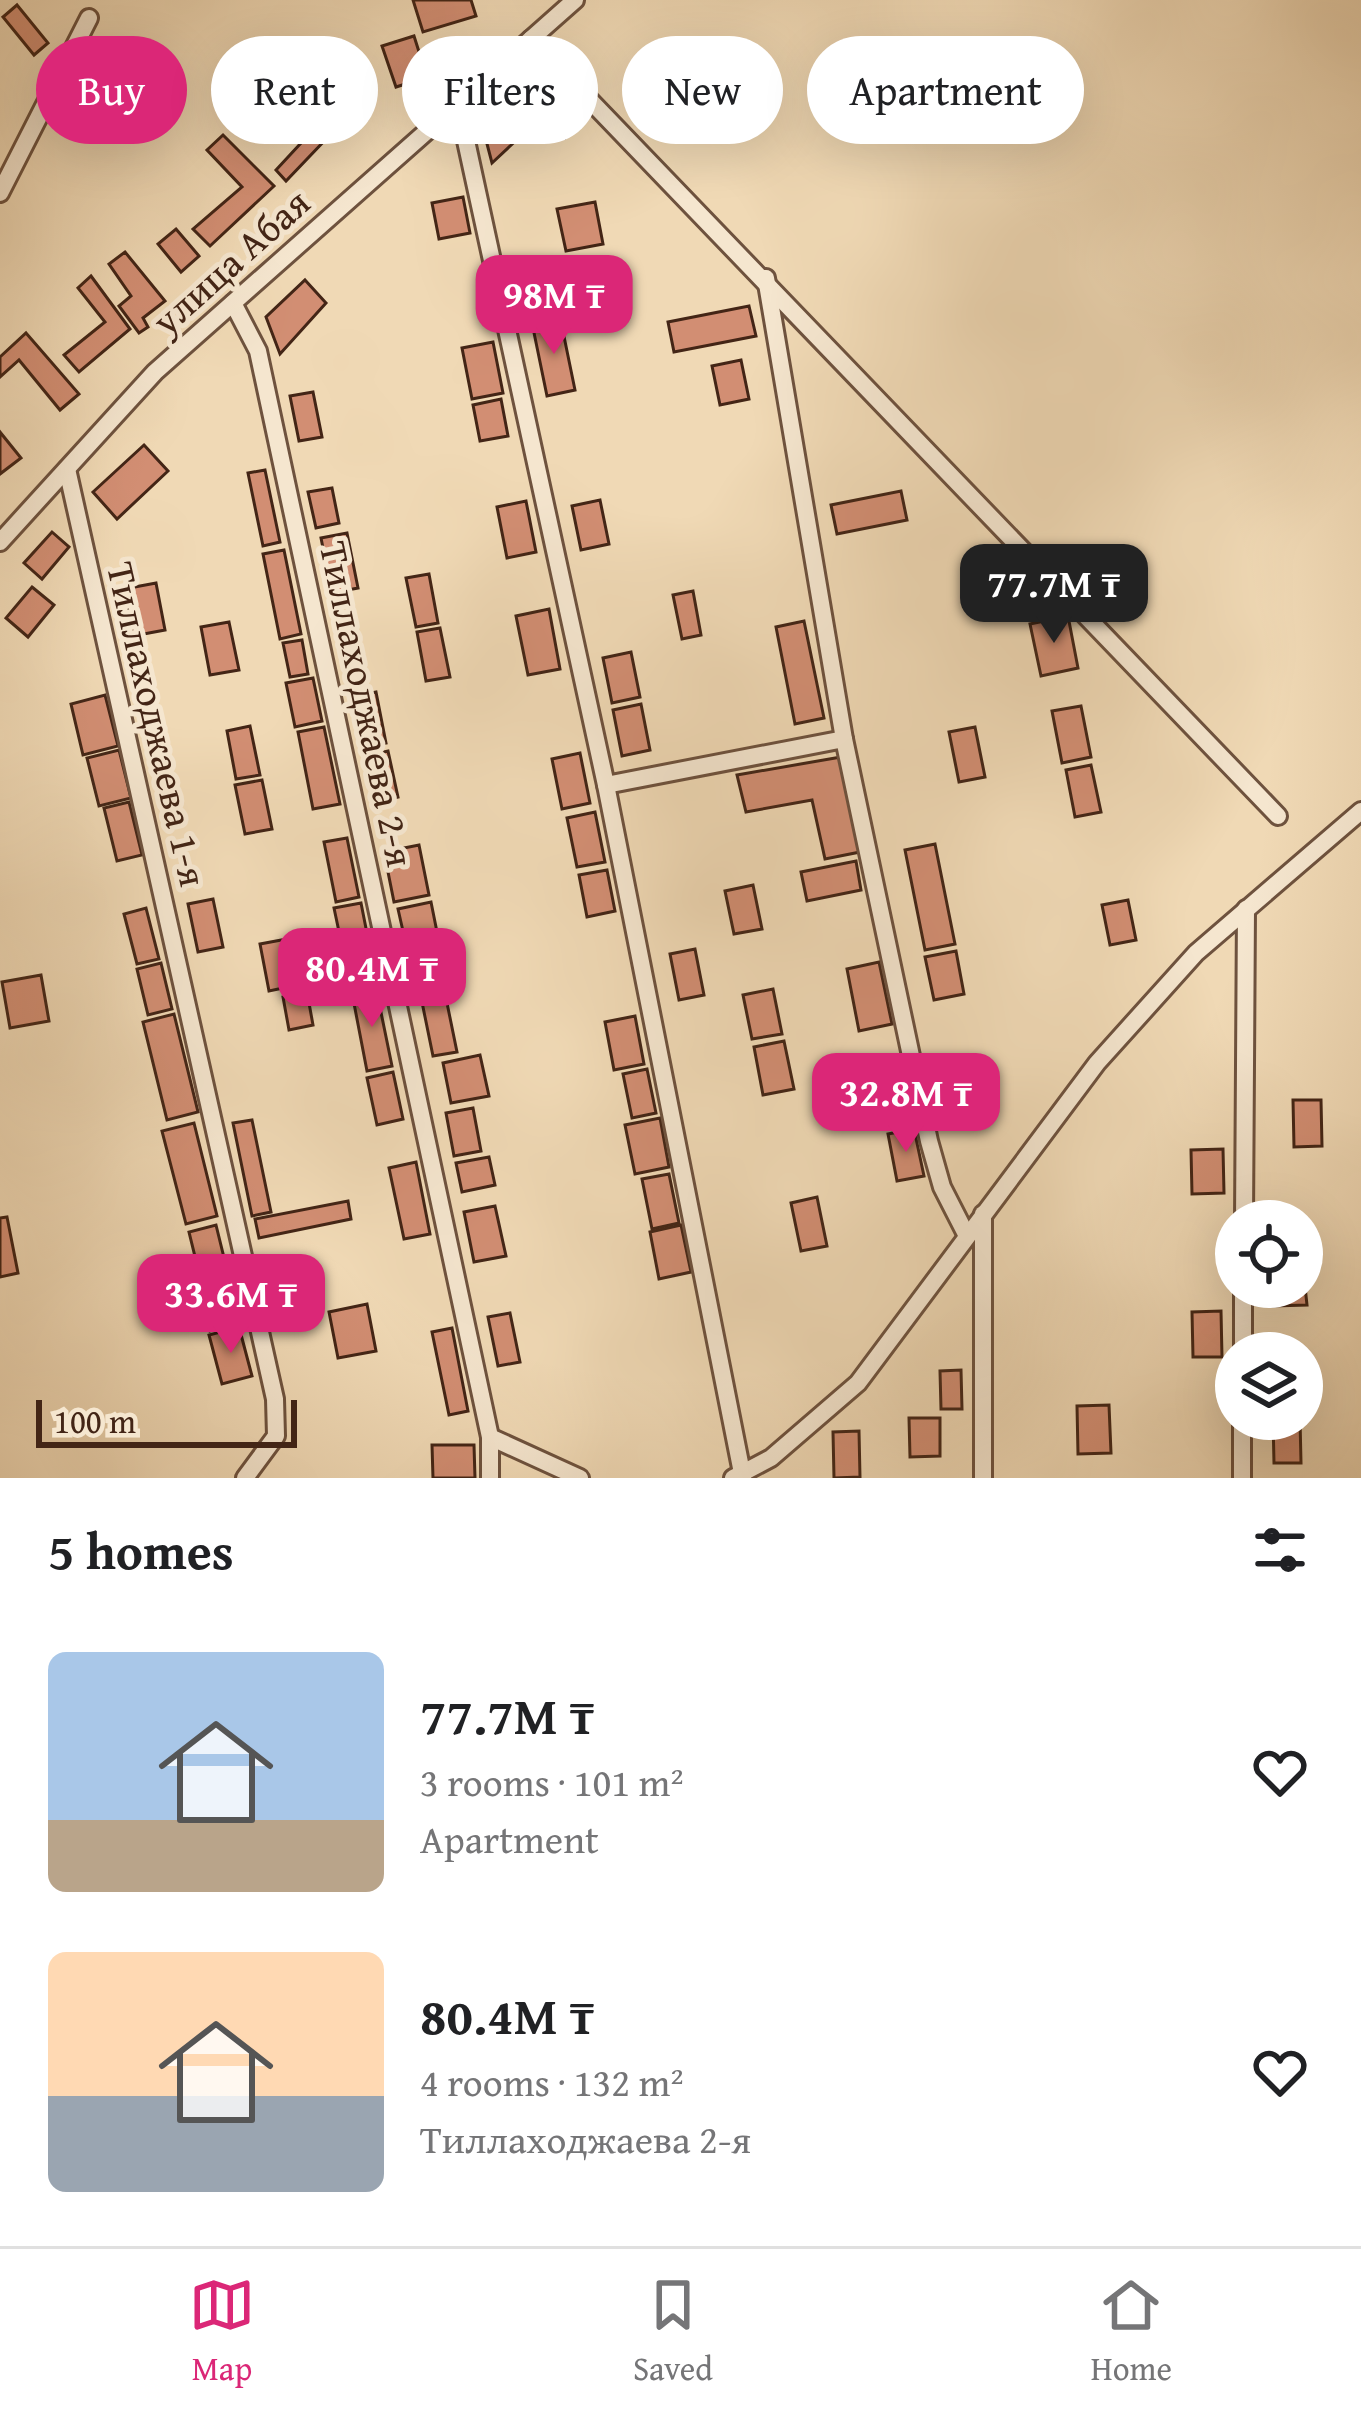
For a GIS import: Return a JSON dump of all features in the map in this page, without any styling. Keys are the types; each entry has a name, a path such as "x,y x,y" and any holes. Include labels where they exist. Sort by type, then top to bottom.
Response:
{"street":[{"name":"улица Абая","path":"534,36 575,0"},
{"path":"0,193 89,18"},
{"path":"598,107 1278,816"},
{"name":"улица Абая","path":"0,542 155,372 413,144"},
{"path":"467,144 607,785 739,1477 822,1419 857,1383 1097,1063 1196,953 1361,811"},
{"path":"766,277 844,739 932,1154 966,1234"},
{"name":"Тиллаходжаева 2-я","path":"233,303 258,351 490,1437 490,1478"},
{"name":"Тиллаходжаева 1-я","path":"67,469 274,1399 276,1436 245,1478"},
{"path":"607,785 844,739"},
{"path":"1244,1200 1246,909"},
{"path":"983,1213 983,1478"},
{"path":"490,1437 580,1478"},
{"path":"1241,1478 1242,1440"}],"building":[{"path":"413,0 471,0 476,16 423,32"},
{"path":"17,5 42,36 36,36 36,53 34,55 3,17"},
{"path":"402,40 402,85 396,87 382,46"},
{"path":"213,144 232,144 274,186 210,246 193,229 242,187 207,150"},
{"path":"300,144 321,144 286,181 276,170"},
{"path":"487,144 512,144 492,163"},
{"path":"463,197 470,233 439,239 432,203"},
{"path":"595,202 603,244 566,251 557,209"},
{"path":"176,229 199,256 181,272 158,244"},
{"path":"125,252 165,301 143,318 148,327 139,333 119,306 131,296 109,264"},
{"path":"91,276 130,329 79,372 64,355 105,322 78,288"},
{"path":"305,280 326,303 280,354 266,317"},
{"path":"749,306 756,336 674,352 668,322"},
{"path":"560,317 575,390 547,396 532,323"},
{"path":"26,333 79,394 60,410 19,360 0,377 0,357"},
{"path":"493,342 503,393 472,399 462,348"},
{"path":"741,360 749,399 720,405 712,366"},
{"path":"313,392 322,437 299,441 290,396"},
{"path":"501,399 508,436 480,441 473,405"},
{"path":"0,432 21,458 0,474"},
{"path":"144,445 168,471 117,519 93,492"},
{"path":"265,470 280,542 263,546 248,473"},
{"path":"332,488 339,523 316,528 308,492"},
{"path":"901,491 907,520 837,534 831,505"},
{"path":"600,500 609,544 581,550 572,506"},
{"path":"526,501 536,552 507,558 497,507"},
{"path":"52,532 69,547 42,579 24,563"},
{"path":"347,533 358,588 332,593 321,538"},
{"path":"284,550 301,634 280,639 263,554"},
{"path":"429,574 438,623 416,627 406,578"},
{"path":"156,583 165,630 133,636 124,589"},
{"path":"32,587 54,605 28,637 6,618"},
{"path":"693,591 701,635 682,639 673,595"},
{"path":"549,609 560,669 528,675 516,616"},
{"path":"1068,616 1078,668 1041,676 1030,624"},
{"path":"804,621 824,718 795,724 776,627"},
{"path":"229,622 239,670 210,675 201,627"},
{"path":"440,628 450,677 426,681 417,632"},
{"path":"302,640 308,674 290,677 283,643"},
{"path":"631,652 640,697 612,703 603,658"},
{"path":"313,678 322,721 295,727 286,683"},
{"path":"376,692 386,743 365,747 355,696"},
{"path":"105,695 118,746 83,755 71,704"},
{"path":"641,704 650,750 622,756 613,710"},
{"path":"1081,706 1091,757 1062,763 1052,711"},
{"path":"250,726 260,775 236,779 227,731"},
{"path":"324,727 340,804 313,809 298,732"},
{"path":"975,727 985,777 959,782 949,732"},
{"path":"119,750 131,798 99,806 87,758"},
{"path":"388,751 398,797 375,802 366,756"},
{"path":"580,753 590,803 562,809 552,759"},
{"path":"841,757 860,852 825,859 812,800 746,812 737,775"},
{"path":"1091,765 1101,812 1075,817 1066,770"},
{"path":"262,780 272,829 245,834 235,785"},
{"path":"129,802 142,855 117,861 104,808"},
{"path":"595,812 605,862 577,867 567,818"},
{"path":"347,838 359,897 336,902 324,842"},
{"path":"935,844 955,944 925,950 905,850"},
{"path":"419,845 429,895 394,902 384,852"},
{"path":"856,861 861,890 807,901 801,872"},
{"path":"607,870 615,911 587,917 579,875"},
{"path":"753,885 762,929 734,934 725,891"},
{"path":"213,899 223,947 198,952 188,904"},
{"path":"1128,900 1136,940 1110,945 1102,905"},
{"path":"431,902 439,942 407,949 398,909"},
{"path":"361,903 376,979 350,984 334,908"},
{"path":"146,908 159,959 137,964 124,914"},
{"path":"292,938 302,984 269,991 260,944"},
{"path":"695,949 704,995 679,1000 670,954"},
{"path":"956,951 964,994 934,1000 925,957"},
{"path":"437,954 457,1052 433,1056 413,958"},
{"path":"879,962 892,1024 859,1031 847,969"},
{"path":"161,963 172,1009 148,1015 137,969"},
{"path":"41,975 49,1021 10,1028 2,982"},
{"path":"376,988 392,1066 367,1071 352,993"},
{"path":"773,989 782,1034 752,1039 743,995"},
{"path":"307,992 313,1025 289,1030 283,997"},
{"path":"174,1014 198,1112 167,1120 143,1022"},
{"path":"635,1016 644,1064 614,1070 605,1022"},
{"path":"784,1041 794,1089 763,1095 754,1047"},
{"path":"480,1055 489,1096 451,1103 443,1063"},
{"path":"647,1069 656,1113 632,1118 623,1074"},
{"path":"393,1072 403,1119 377,1125 367,1078"},
{"path":"903,1078 912,1121 879,1128 871,1085"},
{"path":"1293,1100 1321,1100 1322,1146 1294,1147"},
{"path":"473,1108 481,1151 454,1156 446,1113"},
{"path":"660,1118 669,1167 635,1174 625,1125"},
{"path":"252,1120 271,1212 252,1216 233,1123"},
{"path":"194,1123 217,1216 186,1224 162,1131"},
{"path":"914,1129 924,1176 897,1181 888,1134"},
{"path":"1223,1149 1224,1193 1192,1194 1191,1150"},
{"path":"489,1157 495,1185 462,1192 456,1163"},
{"path":"416,1162 430,1234 404,1239 389,1168"},
{"path":"669,1174 679,1223 652,1229 642,1179"},
{"path":"817,1197 827,1246 801,1251 791,1203"},
{"path":"348,1201 351,1219 259,1238 255,1219"},
{"path":"495,1206 506,1256 474,1262 464,1212"},
{"path":"7,1217 18,1273 0,1277 0,1218"},
{"path":"216,1225 227,1270 200,1277 189,1232"},
{"path":"681,1225 691,1272 659,1279 650,1232"},
{"path":"226,1274 238,1323 210,1331 197,1281"},
{"path":"367,1304 376,1351 338,1358 329,1312"},
{"path":"1221,1311 1215,1357 1193,1357 1192,1312"},
{"path":"510,1313 520,1362 498,1366 488,1317"},
{"path":"239,1327 252,1376 222,1384 209,1335"},
{"path":"452,1328 468,1411 449,1415 432,1332"},
{"path":"961,1370 962,1409 941,1409 940,1371"},
{"path":"1109,1405 1111,1453 1078,1454 1077,1406"},
{"path":"909,1418 940,1418 940,1456 910,1457"},
{"path":"859,1431 860,1477 834,1478 833,1432"},
{"path":"1273,1440 1300,1440 1301,1463 1274,1463"},
{"path":"432,1445 474,1445 475,1478 433,1478"}]}
